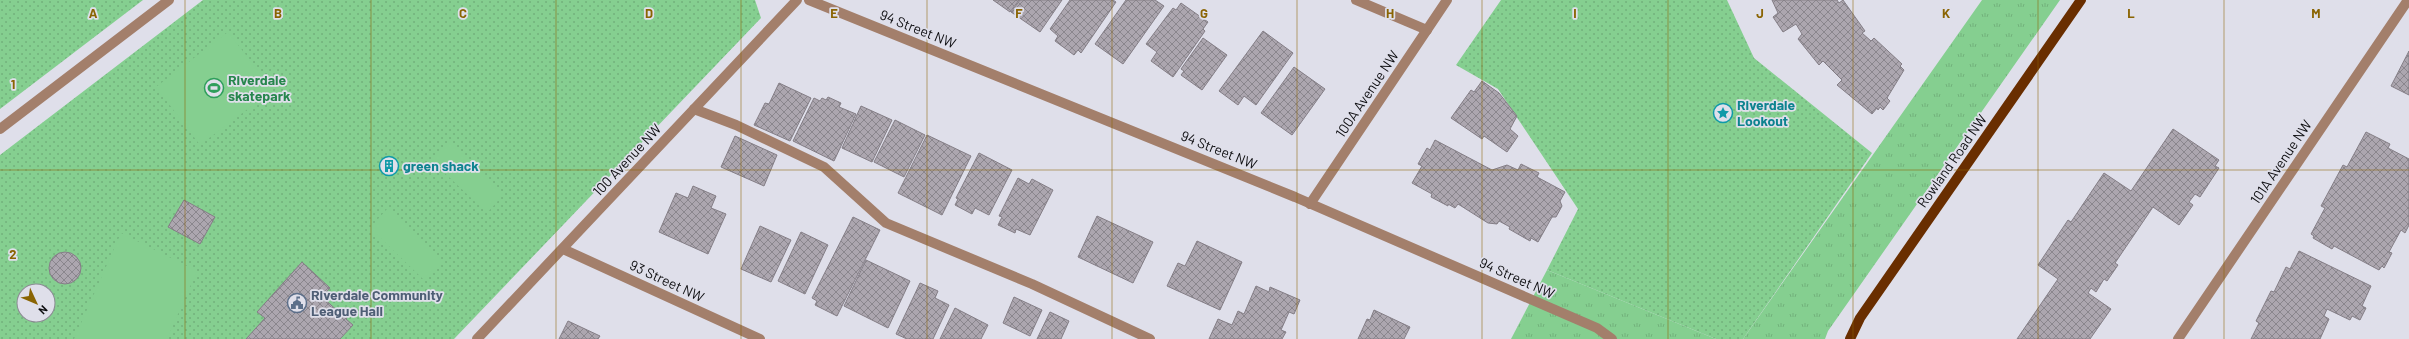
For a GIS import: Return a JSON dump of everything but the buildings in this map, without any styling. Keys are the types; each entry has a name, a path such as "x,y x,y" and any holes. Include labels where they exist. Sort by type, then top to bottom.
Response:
{"main road":[{"name":"Rowland Road NW","path":"1850,339 1860,318 2081,0"}],"street":[{"path":"0,128 169,0"},
{"name":"100 Avenue NW","path":"477,339 797,0"},
{"name":"94 Street NW","path":"809,0 1310,204 1590,325 1612,339"},
{"path":"1356,0 1427,30"},
{"name":"100A Avenue NW","path":"1310,204 1447,0"},
{"name":"101A Avenue NW","path":"2178,339 2408,0"},
{"path":"694,109 736,125 824,167 886,223 1032,284 1150,339"},
{"name":"93 Street NW","path":"563,248 760,339"}],"green space":[{"path":"0,0 143,0 0,109"},
{"path":"203,0 755,0 761,18 454,339 0,339 0,155"},
{"path":"1501,0 1727,0 1754,58 1872,153 1743,339 1716,339 1547,270 1578,209 1498,89 1456,65"},
{"path":"1982,0 2060,0 1828,331 1825,339 1743,339"},
{"name":"Riverdale skatepark","path":"228,32 273,90 200,145 156,87"},
{"path":"449,142 504,194 487,213 432,161"},
{"path":"387,209 442,260 424,280 370,228"},
{"path":"121,233 197,271 167,339 74,339"},
{"path":"1547,270 1716,339 1511,339"}],"place":[{"name":"Riverdale skatepark","path":"214,88"},
{"name":"Riverdale Lookout","path":"1723,113"},
{"name":"green shack","path":"389,166"},
{"name":"Riverdale Community League Hall","path":"297,303"}]}
